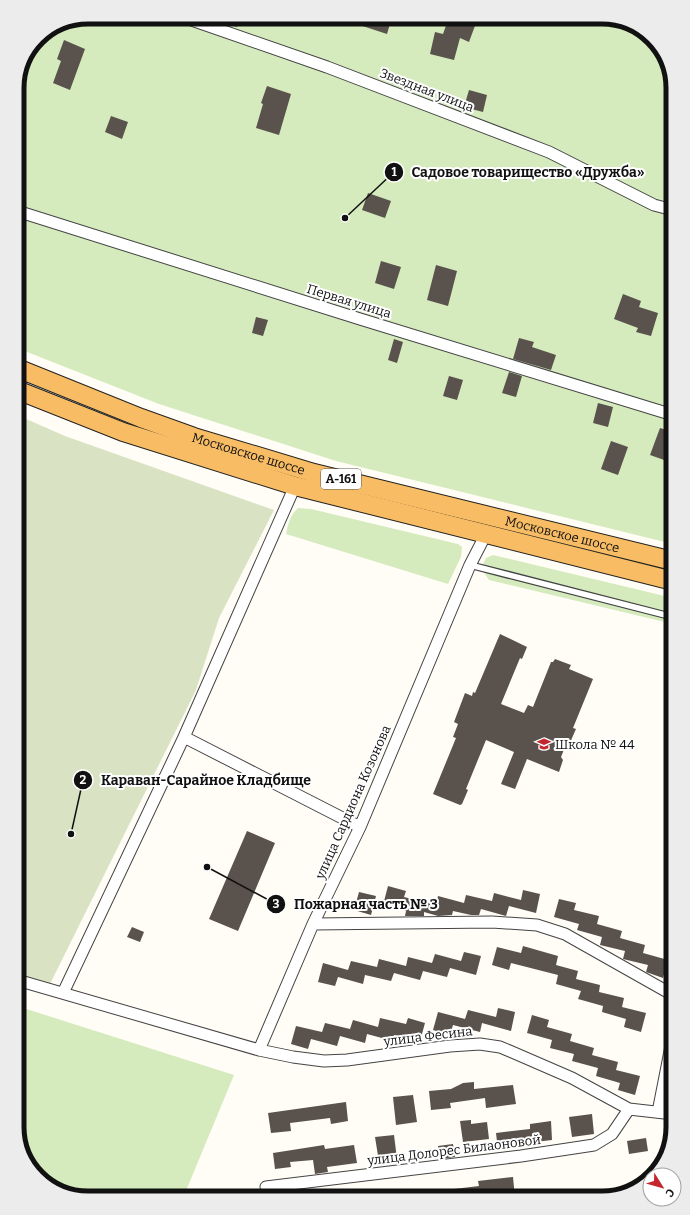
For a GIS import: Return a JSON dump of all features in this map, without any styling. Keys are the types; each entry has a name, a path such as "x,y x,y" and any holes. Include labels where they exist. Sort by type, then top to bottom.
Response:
{"highway":[{"name":"Московское шоссе","path":"24,371 149,421 194,437 306,470 666,559"},
{"name":"Московское шоссе","path":"24,393 123,432 295,486 666,579"}],"street":[{"name":"Звездная улица","path":"203,24 328,67 549,152 654,205 666,208"},
{"name":"Первая улица","path":"24,213 360,319 666,412"},
{"path":"63,993 184,737 295,486"},
{"name":"улица Сардиона Козонова","path":"259,1050 313,924 360,827 470,565 486,534"},
{"path":"184,737 360,827"},
{"path":"313,924 492,922 537,925 565,934 666,991"},
{"name":"улица Фесина","path":"24,982 259,1050 294,1057 324,1061 347,1060 450,1046 480,1044 500,1047 572,1078 628,1109 666,1113"},
{"path":"658,1112 666,1071"},
{"name":"улица Долорес Билаоновой","path":"266,1187 521,1156 594,1145 612,1134 628,1109"}],"lane":[{"path":"470,565 666,615"}],"green space":[{"path":"88,24 606,24 622,27 630,31 650,46 659,60 664,72 666,88 666,542 336,461 159,404 24,351 24,84 26,72 31,60 37,49 46,40 68,27"},
{"path":"24,418 65,436 274,510 219,618 196,690 49,986 24,979"},
{"path":"298,508 311,509 458,544 462,547 461,557 448,584 286,534 291,517"},
{"path":"493,555 666,596 666,622 489,580 481,568 486,558"},
{"path":"24,1008 234,1075 186,1191 84,1191 68,1188 53,1180 40,1169 27,1147 25,1139"}],"building":[{"path":"229,24 238,24 237,27"},
{"path":"356,24 390,24 387,34"},
{"path":"447,24 476,24 469,42 460,38 454,60 430,54 435,32 443,34"},
{"path":"64,40 85,49 70,90 53,83 61,61 57,59"},
{"path":"267,86 291,94 279,135 256,128 263,104 261,103"},
{"path":"469,90 487,95 483,112 464,107"},
{"path":"111,116 128,122 122,139 105,132"},
{"path":"368,193 391,201 385,218 362,210"},
{"path":"381,261 401,267 394,289 375,283"},
{"path":"436,265 457,271 448,306 427,300"},
{"path":"623,294 641,301 639,307 658,313 651,336 636,332 638,328 614,319"},
{"path":"256,317 268,320 263,336 252,333"},
{"path":"519,338 534,342 532,347 556,355 551,370 513,359"},
{"path":"394,339 403,342 397,363 388,360"},
{"path":"509,372 522,376 516,397 502,393"},
{"path":"449,376 463,380 457,400 443,396"},
{"path":"598,403 613,407 608,427 593,423"},
{"path":"660,428 666,430 666,461 650,455"},
{"path":"611,441 628,447 618,475 601,469"},
{"path":"500,634 527,647 522,659 520,658 501,704 524,713 528,705 533,707 551,662 555,659 571,665 569,669 593,679 573,728 576,729 570,743 567,742 561,757 563,760 559,772 527,759 515,789 501,784 514,752 486,740 466,789 468,790 462,804 460,805 433,794 456,738 453,737 458,724 454,722 465,693 472,696 473,692 475,693"},
{"path":"247,831 275,843 238,931 209,919"},
{"path":"388,886 406,891 404,897 436,905 438,896 464,903 466,895 492,901 494,893 521,900 523,890 540,894 536,913 509,906 506,916 481,909 479,915 471,915 453,911 452,915 438,916 424,912 424,916 405,916 406,911 383,905"},
{"path":"359,892 376,896 371,915 354,910"},
{"path":"559,899 576,903 574,910 599,916 597,924 622,931 620,938 645,945 643,953 666,959 666,967 663,978 646,972 648,965 623,959 625,951 600,945 602,937 577,930 579,924 554,917"},
{"path":"132,927 144,932 140,942 127,937"},
{"path":"523,946 558,956 556,965 578,971 576,979 600,985 599,992 624,998 622,1007 646,1013 641,1032 624,1027 626,1019 602,1012 603,1006 578,999 581,991 556,984 558,975 511,963 509,970 492,965 497,947 521,953"},
{"path":"464,952 481,956 476,975 450,968 447,977 423,971 420,980 394,973 391,981 365,975 363,984 338,977 335,986 318,982 323,963 348,970 351,961 377,967 379,959 406,966 408,957 432,963 435,954 461,961"},
{"path":"498,1008 515,1012 511,1031 482,1023 480,1032 453,1025 450,1035 433,1030 438,1012 465,1019 468,1010 496,1017"},
{"path":"532,1015 549,1020 547,1027 572,1034 570,1041 594,1048 592,1055 618,1062 616,1070 640,1076 635,1095 618,1090 620,1083 596,1076 598,1068 572,1061 574,1054 550,1048 552,1040 527,1033"},
{"path":"380,1018 406,1024 408,1018 425,1023 420,1041 394,1035 393,1041 367,1034 365,1043 340,1036 337,1046 311,1039 308,1049 291,1044 296,1026 322,1032 325,1023 350,1029 353,1020 378,1027"},
{"path":"474,1082 474,1089 513,1085 516,1104 486,1108 485,1098 450,1103 451,1108 431,1110 429,1091 451,1089 463,1083"},
{"path":"413,1095 417,1122 396,1125 393,1097"},
{"path":"346,1102 348,1121 331,1124 330,1118 290,1123 291,1131 271,1133 268,1113"},
{"path":"592,1114 594,1134 572,1137 569,1117"},
{"path":"471,1120 471,1124 487,1122 489,1139 463,1142 460,1121"},
{"path":"551,1121 552,1140 518,1144 518,1147 498,1150 496,1133 530,1129 530,1124"},
{"path":"394,1135 397,1159 379,1162 375,1137"},
{"path":"646,1138 648,1151 629,1154 627,1141"},
{"path":"453,1144 455,1157 440,1159 438,1146"},
{"path":"324,1145 325,1149 354,1145 357,1163 327,1167 328,1172 315,1174 313,1160 290,1162 291,1167 275,1169 273,1153"},
{"path":"513,1177 514,1191 454,1191 454,1189 479,1186 478,1181"}],"place":[{"name":"Садовое товарищество «Дружба»","path":"345,218"},
{"name":"Школа № 44","path":"544,744"},
{"name":"Караван-Сарайное Кладбище","path":"71,834"},
{"name":"Пожарная часть № 3","path":"207,867"}]}
